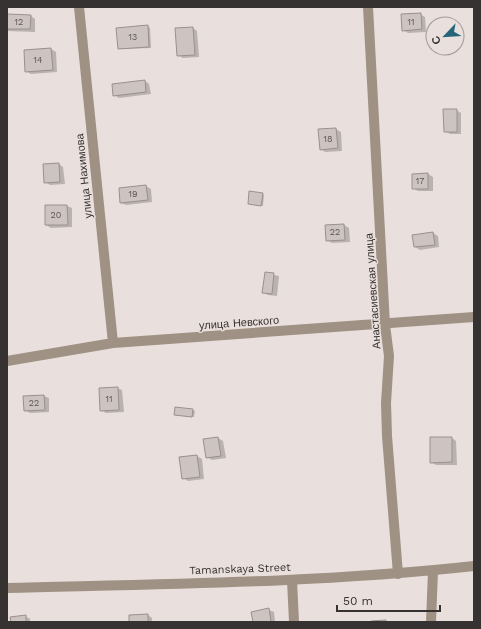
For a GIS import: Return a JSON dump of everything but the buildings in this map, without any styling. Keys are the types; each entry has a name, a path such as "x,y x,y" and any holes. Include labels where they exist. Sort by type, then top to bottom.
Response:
{"street":[{"name":"улица Нахимова","path":"79,7 113,343"},
{"name":"Анастасиевская улица","path":"368,7 385,325 389,356 386,403 387,436 398,574"},
{"name":"улица Невского","path":"7,361 113,343 385,325 474,317"},
{"name":"Tamanskaya Street","path":"7,588 292,580 398,574 474,566"},
{"path":"431,622 433,571"},
{"path":"292,580 294,622"}]}
